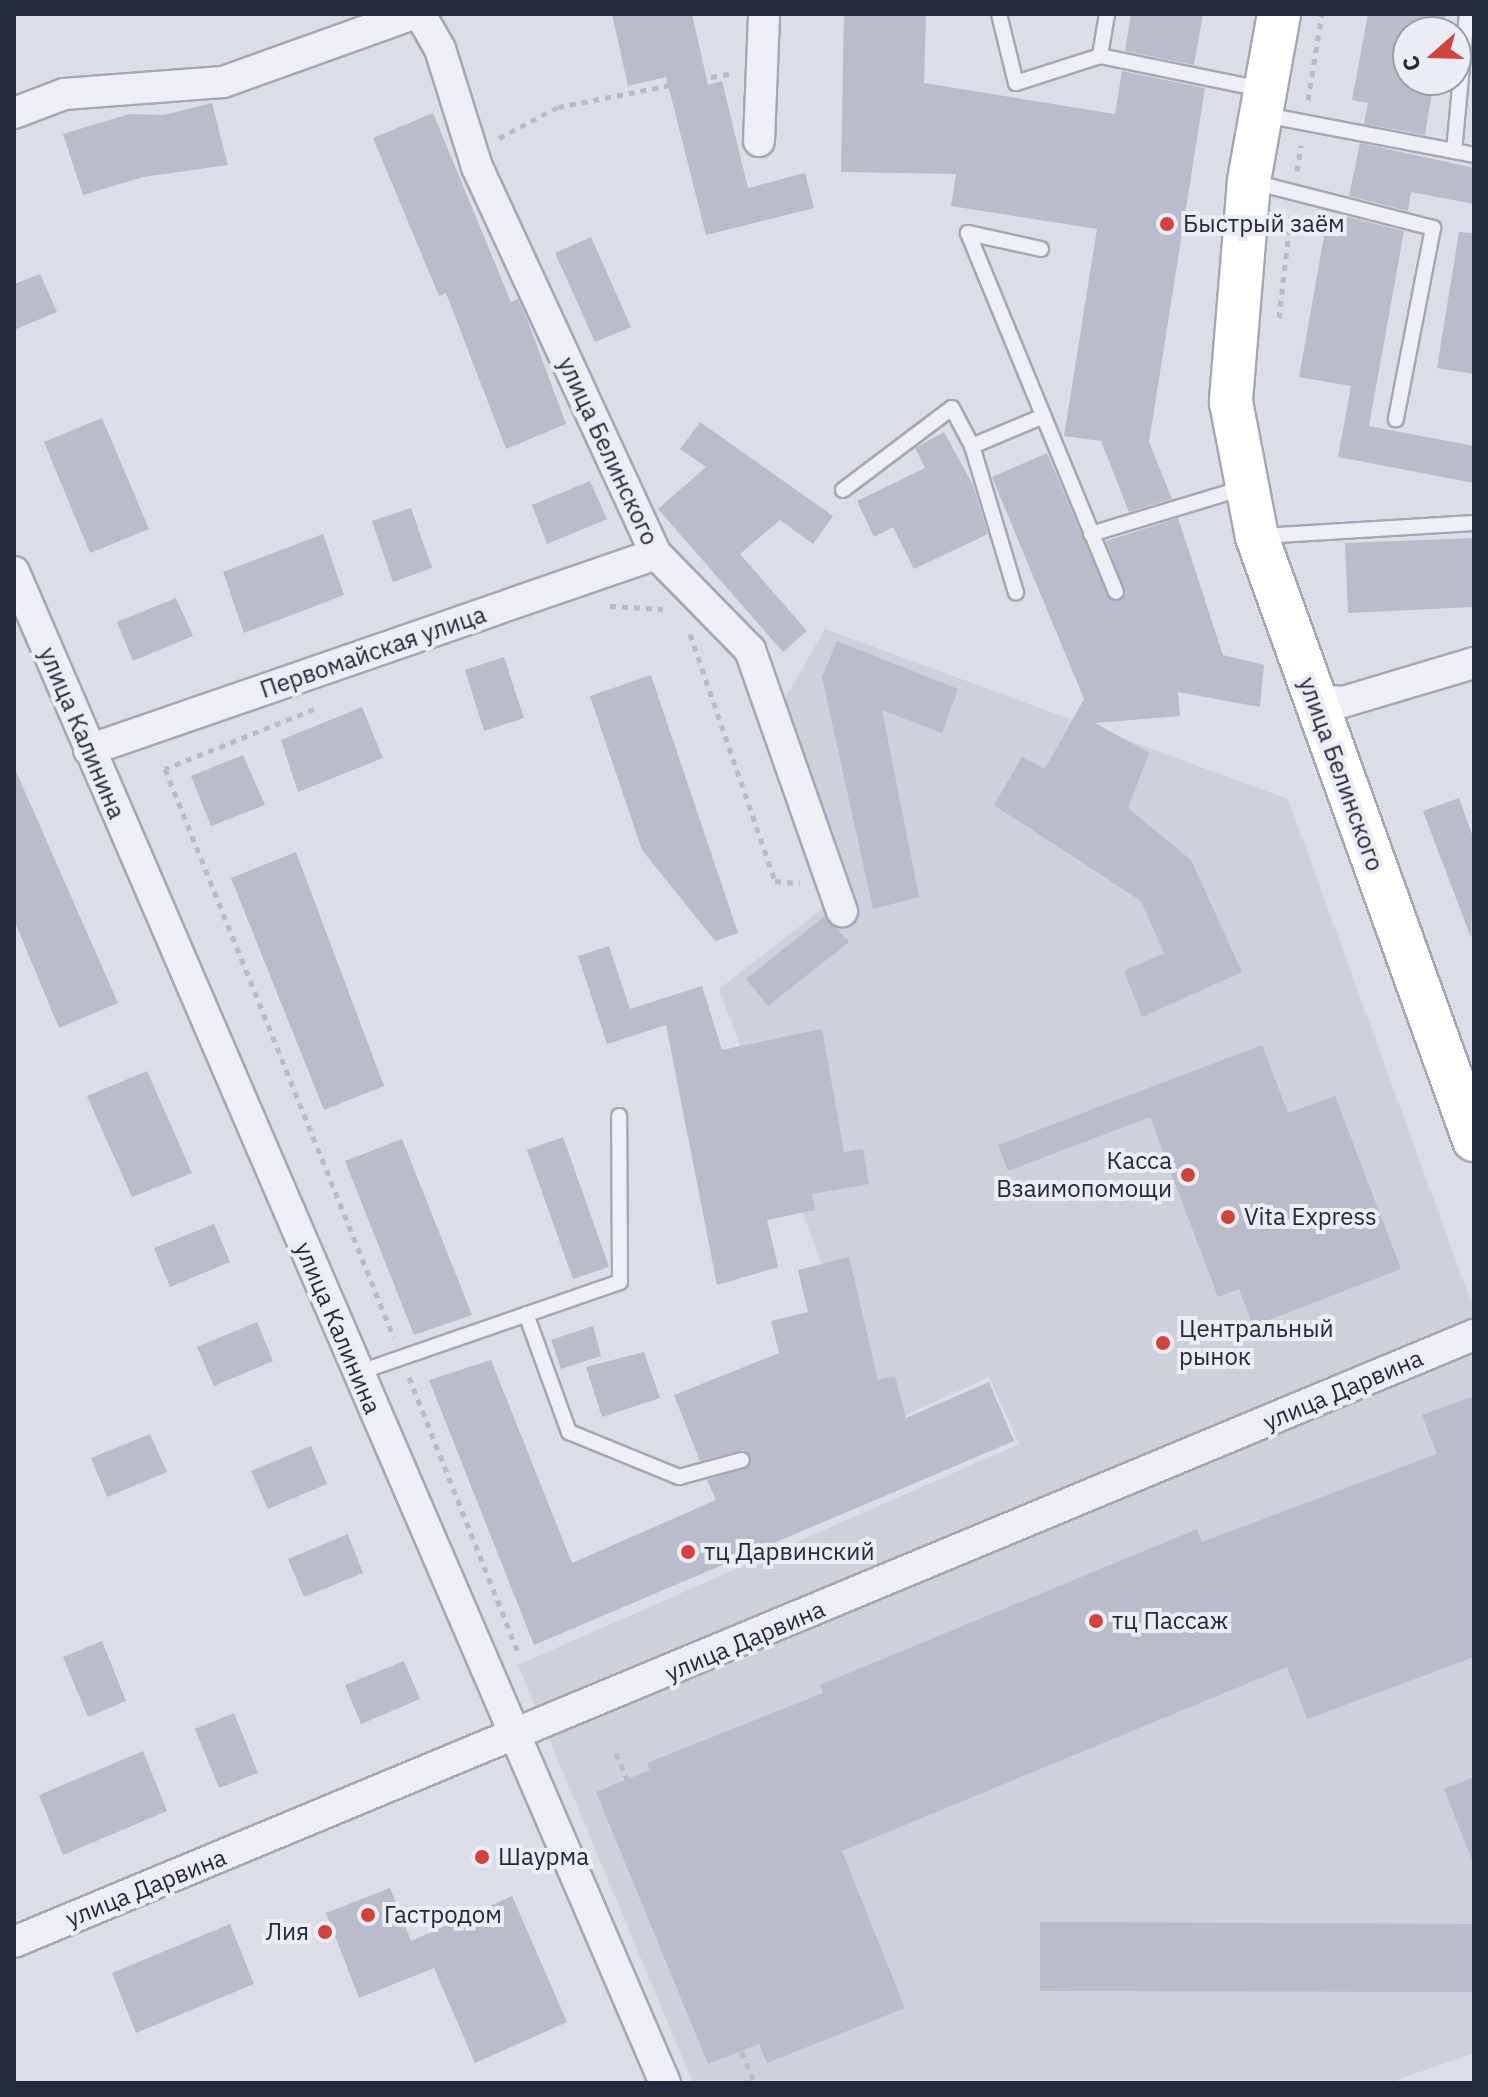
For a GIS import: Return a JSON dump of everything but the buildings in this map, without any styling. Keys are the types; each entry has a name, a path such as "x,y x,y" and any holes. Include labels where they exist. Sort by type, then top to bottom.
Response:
{"street":[{"path":"14,113 64,94 223,82 413,14"},
{"name":"улица Белинского","path":"420,14 440,49 477,167 656,554 750,650 838,898"},
{"path":"759,141 758,68 764,14"},
{"name":"улица Белинского","path":"1279,14 1249,181 1231,402 1257,537 1474,1140"},
{"name":"Первомайская улица","path":"89,750 656,554"},
{"name":"улица Калинина","path":"14,572 513,1738 665,2083"},
{"path":"1314,700 1343,702 1474,663"},
{"name":"улица Дарвина","path":"14,1942 513,1738 1474,1335"}],"lane":[{"path":"999,14 1016,83 1100,56 1263,102 1474,155"},
{"path":"1100,56 1107,14"},
{"path":"1454,151 1467,14"},
{"path":"1249,181 1433,228 1396,419"},
{"path":"1041,249 968,233 1041,417 1116,592"},
{"path":"843,490 952,408 972,446 1016,593"},
{"path":"972,446 1041,417"},
{"path":"1091,534 1247,486"},
{"path":"1257,537 1474,523"},
{"path":"357,1373 620,1282 619,1116"},
{"path":"526,1314 569,1432 679,1477 742,1460"}],"path":[{"path":"477,167 501,135 558,107 758,68"},
{"path":"601,607 638,603 677,619"},
{"path":"688,629 775,881 838,898"},
{"path":"319,707 165,769 517,1650"},
{"path":"616,1753 755,2083"}],"shaded area":[{"name":"Центральный рынок","path":"825,629 1288,799 1474,1310 1474,2053 1388,2083 693,2083 518,1665 1019,1444 989,1377 882,1426 719,989 840,895 776,714"}],"place":[{"name":"Быстрый заём","path":"1167,224"},
{"name":"Касса Взаимопомощи","path":"1188,1175"},
{"name":"Vita Express","path":"1228,1217"},
{"name":"Центральный рынок","path":"1163,1343"},
{"name":"тц Дарвинский","path":"688,1552"},
{"name":"тц Пассаж","path":"1096,1621"},
{"name":"Шаурма","path":"482,1857"},
{"name":"Гастродом","path":"368,1915"},
{"name":"Лия","path":"325,1932"}]}
